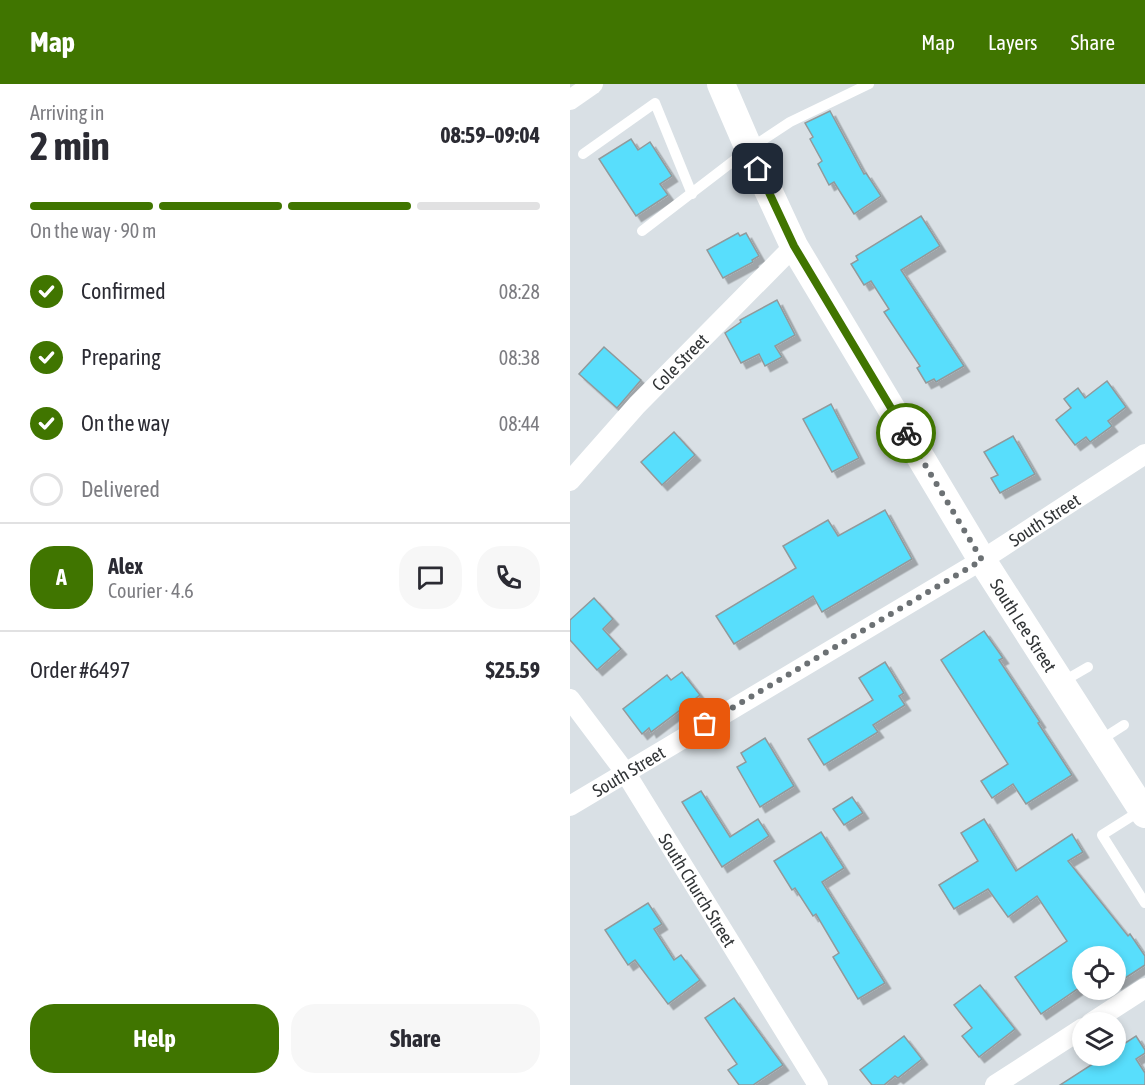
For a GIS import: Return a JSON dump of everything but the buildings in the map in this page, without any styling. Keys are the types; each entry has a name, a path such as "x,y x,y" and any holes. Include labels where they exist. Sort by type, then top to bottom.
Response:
{"street":[{"path":"570,100 593,84"},
{"name":"South Lee Street","path":"721,84 794,246 982,560 1144,812"},
{"name":"Cole Street","path":"570,481 637,405 794,246"},
{"name":"South Street","path":"570,806 982,560 1145,454"},
{"name":"South Church Street","path":"570,699 625,772 818,1085"},
{"path":"1108,1012 1145,988"},
{"path":"995,1085 1072,1035"}],"lane":[{"path":"642,231 749,149 790,122 869,84"},
{"path":"582,154 655,103 692,194"},
{"path":"1062,683 1088,667"},
{"path":"1099,741 1124,725"},
{"path":"1144,812 1102,835 1145,903"}],"way so far":[{"path":"705,724 982,560 906,433"}],"route":[{"path":"758,169 794,246 906,433"}]}
